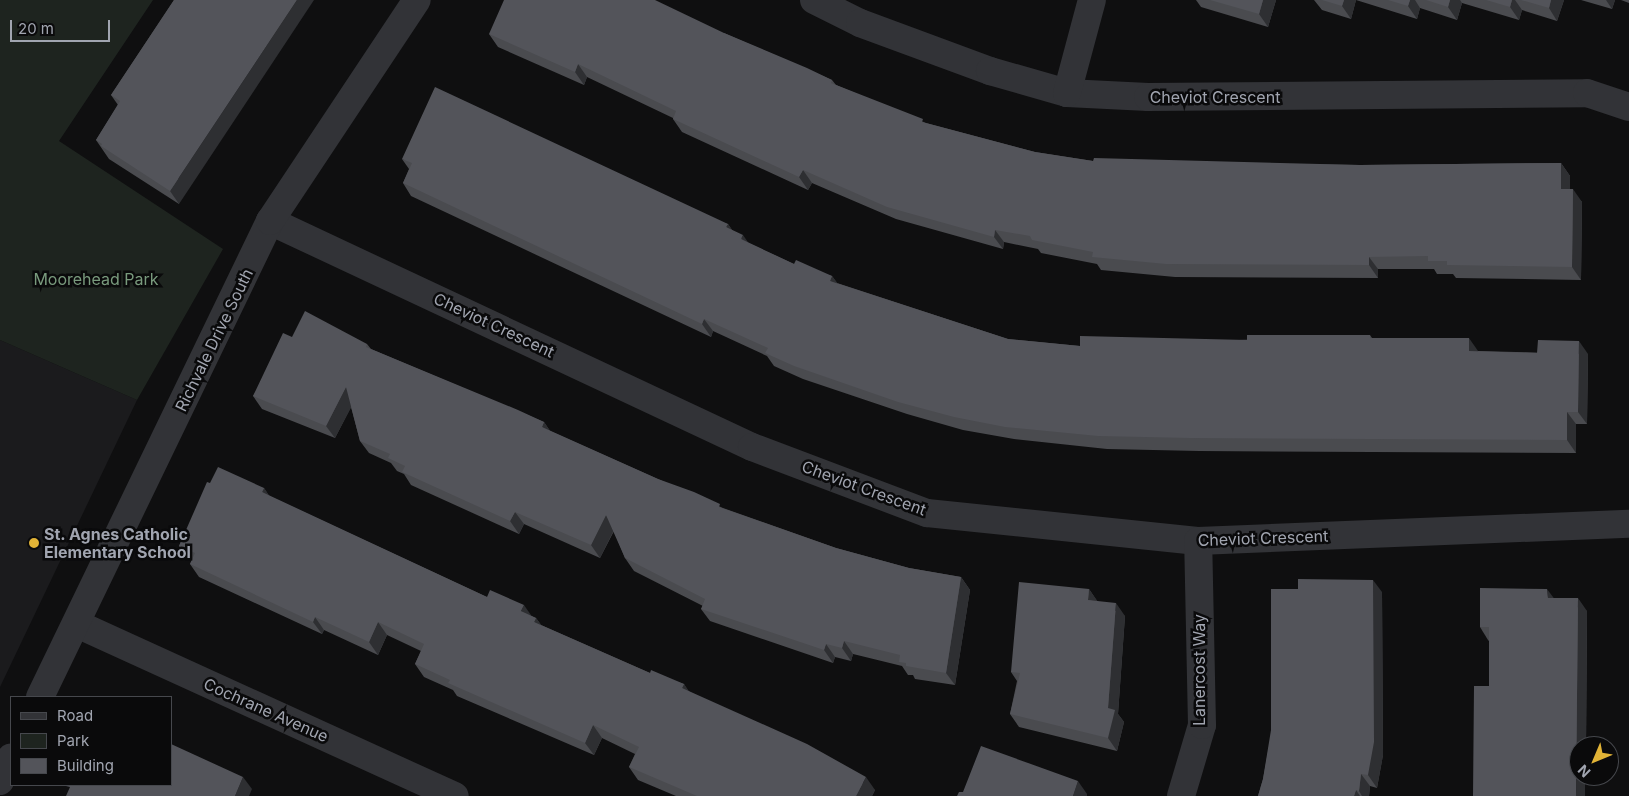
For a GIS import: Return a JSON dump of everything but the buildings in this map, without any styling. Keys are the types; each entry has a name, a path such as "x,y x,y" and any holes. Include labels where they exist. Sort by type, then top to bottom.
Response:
{"street":[{"name":"Richvale Drive South","path":"41,696 77,624 270,221 418,0"},
{"name":"Cheviot Crescent","path":"814,0 860,22 980,67 1067,93 1148,97 1587,93 1629,108"},
{"path":"1067,93 1092,0"},
{"name":"Cheviot Crescent","path":"270,221 752,447 927,513 1198,541 1629,524"},
{"name":"Lanercost Way","path":"1181,796 1202,724 1198,541"},
{"name":"Cochrane Avenue","path":"77,624 455,796"},
{"path":"0,781 10,759"}],"shaded area":[{"name":"St. Agnes Catholic Elementary School","path":"0,340 137,400 0,687"}],"green space":[{"name":"Moorehead Park","path":"0,0 153,0 59,141 223,249 137,400 0,340"}],"place":[{"name":"St. Agnes Catholic Elementary School","path":"34,543"}]}
